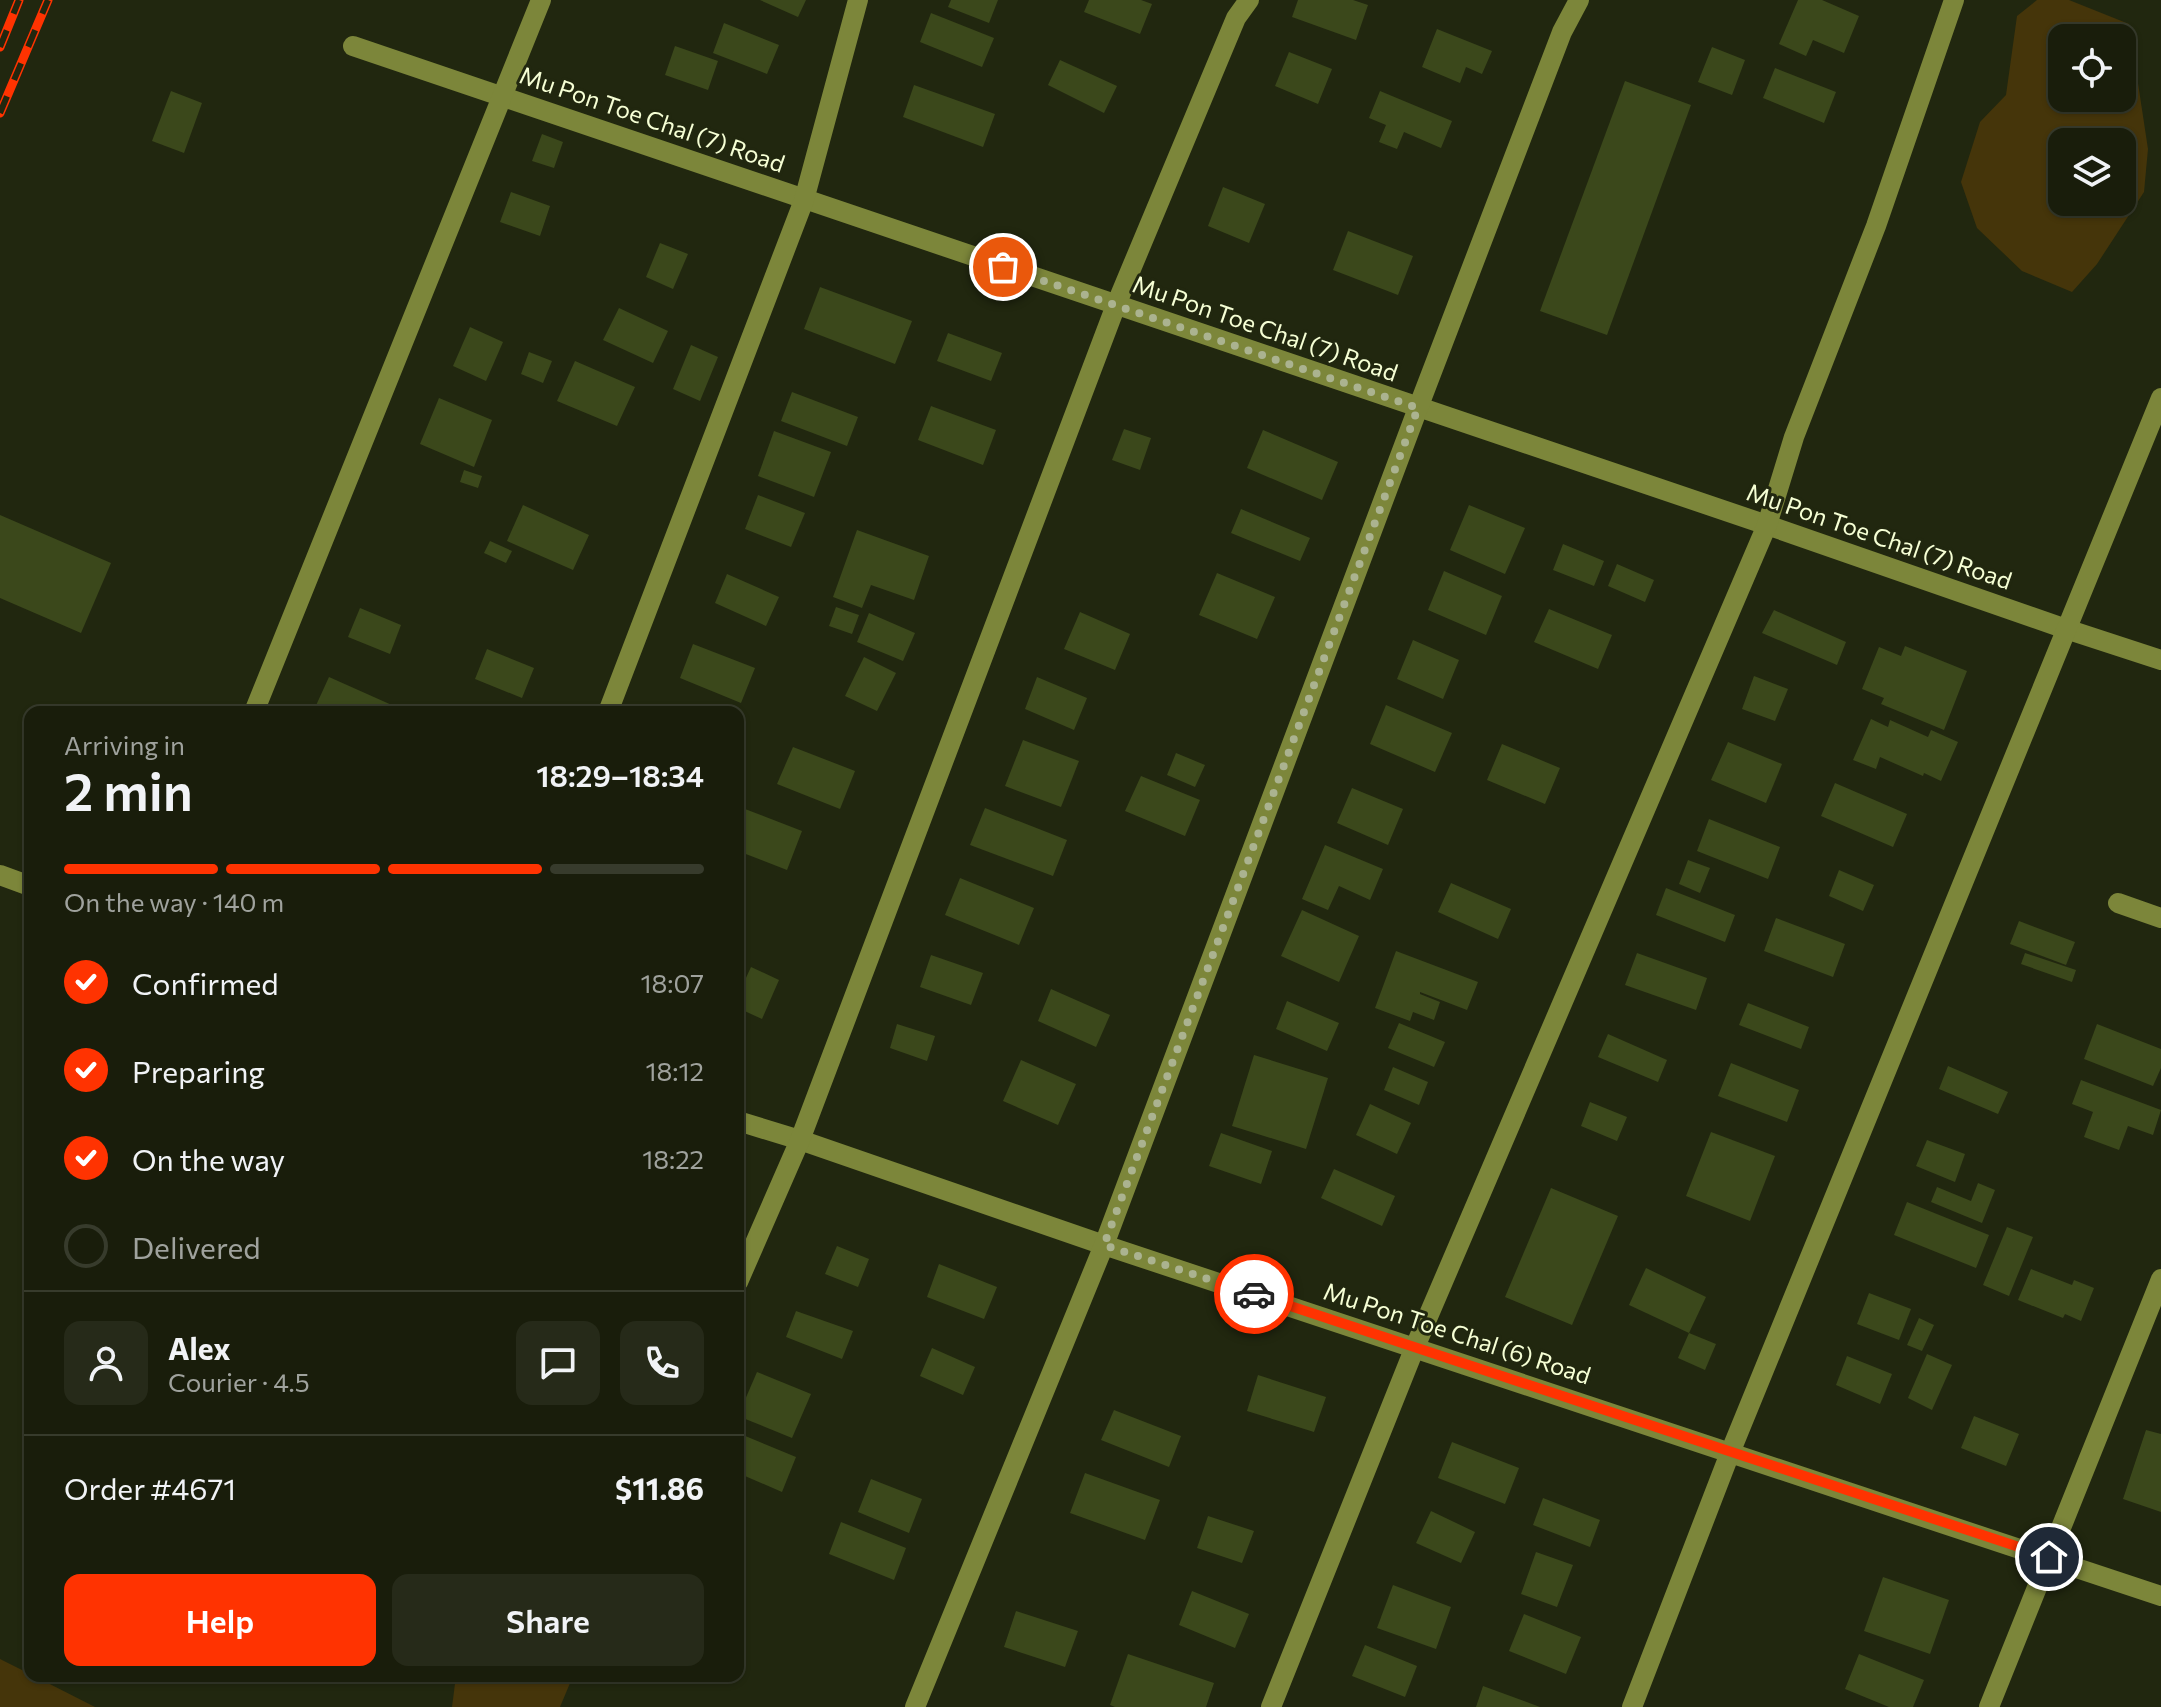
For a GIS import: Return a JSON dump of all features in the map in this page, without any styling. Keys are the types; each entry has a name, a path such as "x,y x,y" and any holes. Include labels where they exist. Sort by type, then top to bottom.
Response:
{"street":[{"path":"256,706 541,0"},
{"path":"610,706 804,200 858,0"},
{"path":"744,1268 800,1140 1116,305 1236,18 1249,0"},
{"path":"915,1707 1104,1245 1418,408 1562,32 1579,0"},
{"path":"1271,1707 1415,1347 1767,525 1794,437 1876,226 1954,0"},
{"name":"Mu Pon Toe Chal (7) Road","path":"353,46 2161,660"},
{"path":"1632,1707 1730,1453 2161,398"},
{"path":"0,875 24,884"},
{"path":"2118,903 2161,918"},
{"name":"Mu Pon Toe Chal (6) Road","path":"744,1123 2161,1596"},
{"path":"1989,1707 2161,1279"}],"shaded area":[{"path":"2037,0 2069,0 2129,24 2048,24 2048,112 2136,112 2136,70 2148,149 2144,192 2136,204 2136,128 2048,128 2048,216 2128,216 2097,264 2072,292 2022,271 1977,228 1961,182 1980,122 2006,95 2017,16"},
{"path":"0,1659 24,1671 24,1682 46,1682 95,1707 0,1707"},
{"path":"455,1682 570,1682 560,1707 452,1707"}],"building":[{"path":"760,0 806,0 798,17"},
{"path":"951,0 998,0 989,23 948,7"},
{"path":"1089,0 1141,0 1152,4 1140,34 1084,12"},
{"path":"1298,0 1353,0 1368,5 1356,40 1292,17"},
{"path":"1798,0 1822,0 1859,16 1844,53 1813,40 1806,56 1779,44"},
{"path":"931,13 994,38 982,67 920,42"},
{"path":"724,23 779,45 767,74 713,53"},
{"path":"1437,29 1492,51 1482,74 1466,67 1460,83 1422,67"},
{"path":"675,46 718,61 708,90 665,75"},
{"path":"1712,47 1745,60 1732,95 1698,82"},
{"path":"1289,52 1332,69 1318,104 1275,86"},
{"path":"1060,60 1117,86 1104,113 1048,85"},
{"path":"1775,68 1836,92 1824,123 1763,98"},
{"path":"1625,81 1691,105 1607,335 1540,311"},
{"path":"914,85 995,114 983,147 903,117"},
{"path":"171,91 202,103 184,153 152,141"},
{"path":"1380,91 1452,121 1441,148 1404,132 1397,149 1379,142 1386,125 1369,118"},
{"path":"542,134 563,142 554,168 532,161"},
{"path":"1223,187 1265,204 1249,243 1208,226"},
{"path":"511,192 550,206 540,236 500,222"},
{"path":"1348,231 1413,256 1398,295 1333,270"},
{"path":"660,243 688,254 673,289 646,277"},
{"path":"820,287 912,321 895,364 804,329"},
{"path":"619,308 668,331 653,363 603,340"},
{"path":"470,327 503,342 486,381 453,366"},
{"path":"948,333 1002,353 991,381 937,361"},
{"path":"691,345 718,357 700,401 673,389"},
{"path":"529,352 552,361 543,383 521,374"},
{"path":"575,361 635,387 617,426 557,401"},
{"path":"792,392 858,417 847,446 781,421"},
{"path":"439,398 492,420 474,467 420,444"},
{"path":"931,406 996,430 983,465 918,440"},
{"path":"1124,429 1151,438 1140,470 1112,460"},
{"path":"1263,430 1338,462 1322,500 1247,468"},
{"path":"774,431 831,452 814,497 758,476"},
{"path":"464,470 482,476 478,488 460,482"},
{"path":"758,495 805,513 791,547 745,529"},
{"path":"523,505 589,535 573,570 507,541"},
{"path":"1469,505 1525,528 1505,574 1450,550"},
{"path":"1241,509 1310,538 1300,561 1231,533"},
{"path":"0,515 111,563 81,633 0,598"},
{"path":"857,530 929,556 914,600 871,585 862,608 833,597"},
{"path":"490,541 512,551 506,563 484,553"},
{"path":"1563,544 1604,561 1594,586 1553,570"},
{"path":"1617,564 1654,580 1645,602 1608,586"},
{"path":"1444,571 1502,596 1486,635 1428,610"},
{"path":"1217,573 1275,597 1257,639 1199,615"},
{"path":"727,574 779,597 766,626 715,603"},
{"path":"836,607 859,615 852,634 829,626"},
{"path":"360,608 401,625 390,654 348,637"},
{"path":"1549,609 1612,635 1598,669 1534,642"},
{"path":"1774,610 1846,642 1837,665 1762,633"},
{"path":"1080,612 1130,634 1115,670 1064,649"},
{"path":"869,613 915,633 903,661 857,642"},
{"path":"1413,640 1459,660 1443,699 1397,679"},
{"path":"693,644 755,668 741,703 680,678"},
{"path":"1905,646 1967,671 1944,730 1881,704 1884,698 1862,689 1879,647 1901,656"},
{"path":"487,649 534,668 522,698 475,679"},
{"path":"864,657 896,673 877,711 845,696"},
{"path":"1754,676 1788,689 1775,721 1742,709"},
{"path":"329,677 394,706 316,706"},
{"path":"1037,677 1087,698 1074,730 1025,709"},
{"path":"1386,705 1452,733 1435,772 1370,744"},
{"path":"1871,719 1888,727 1890,720 1928,737 1931,730 1958,742 1941,781 1880,757 1876,769 1853,760"},
{"path":"1023,740 1079,761 1061,807 1005,786"},
{"path":"1728,742 1782,764 1766,803 1711,780"},
{"path":"1502,744 1560,768 1545,804 1487,780"},
{"path":"793,747 855,771 840,809 777,784"},
{"path":"1176,753 1205,765 1195,787 1167,775"},
{"path":"1141,776 1200,800 1185,836 1125,811"},
{"path":"1835,783 1907,814 1893,847 1821,816"},
{"path":"1352,788 1403,809 1388,845 1337,823"},
{"path":"985,808 1067,840 1053,876 970,845"},
{"path":"745,809 802,831 787,870 744,853"},
{"path":"1709,819 1780,847 1768,879 1697,851"},
{"path":"1325,845 1383,869 1370,900 1339,886 1328,910 1302,899"},
{"path":"1688,860 1710,868 1700,893 1679,884"},
{"path":"1839,870 1874,885 1863,911 1829,896"},
{"path":"960,878 1034,908 1019,945 945,915"},
{"path":"1451,883 1511,909 1498,939 1438,912"},
{"path":"1666,888 1735,915 1725,942 1656,915"},
{"path":"1302,910 1359,936 1339,982 1281,956"},
{"path":"1776,918 1845,944 1833,977 1764,951"},
{"path":"2019,921 2075,942 2066,965 2010,944"},
{"path":"1396,951 1478,982 1467,1010 1420,992 1440,1002 1434,1020 1413,1012 1410,1021 1375,1008"},
{"path":"1637,953 1707,978 1696,1010 1625,985"},
{"path":"2025,953 2076,970 2072,982 2021,964"},
{"path":"931,955 983,973 971,1005 920,987"},
{"path":"751,967 779,980 762,1019 744,1011 744,982"},
{"path":"1051,989 1110,1015 1096,1047 1038,1021"},
{"path":"1287,1001 1339,1023 1327,1051 1276,1029"},
{"path":"1748,1003 1809,1027 1801,1049 1739,1025"},
{"path":"1399,1023 1445,1042 1434,1067 1388,1048"},
{"path":"897,1024 935,1036 927,1061 890,1048"},
{"path":"2097,1024 2161,1049 2161,1068 2153,1086 2084,1059"},
{"path":"1608,1034 1667,1060 1658,1082 1598,1057"},
{"path":"1254,1055 1328,1078 1306,1149 1232,1126"},
{"path":"1021,1060 1076,1084 1058,1125 1003,1101"},
{"path":"1731,1063 1799,1090 1787,1122 1718,1096"},
{"path":"1948,1066 2008,1092 1998,1114 1939,1089"},
{"path":"1393,1067 1428,1082 1419,1105 1384,1090"},
{"path":"2081,1080 2161,1110 2153,1135 2128,1126 2119,1150 2084,1137 2093,1112 2072,1104"},
{"path":"1590,1102 1627,1117 1617,1141 1581,1126"},
{"path":"1370,1104 1411,1123 1397,1154 1356,1135"},
{"path":"1711,1132 1775,1156 1750,1221 1686,1196"},
{"path":"1221,1133 1272,1151 1261,1184 1209,1166"},
{"path":"1927,1140 1965,1154 1955,1182 1916,1166"},
{"path":"1334,1169 1395,1196 1382,1226 1321,1198"},
{"path":"1978,1183 1995,1190 1982,1223 1931,1202 1937,1187 1971,1201"},
{"path":"1551,1188 1618,1216 1572,1325 1505,1297"},
{"path":"1907,1202 1989,1235 1976,1268 1894,1235"},
{"path":"2007,1227 2033,1237 2009,1296 1983,1285"},
{"path":"837,1246 869,1259 858,1287 825,1274"},
{"path":"939,1264 997,1287 984,1319 927,1297"},
{"path":"1646,1268 1706,1297 1689,1333 1629,1305"},
{"path":"2031,1269 2072,1285 2074,1280 2094,1288 2081,1321 2065,1314 2063,1318 2018,1300"},
{"path":"1869,1293 1911,1309 1899,1340 1857,1324"},
{"path":"796,1311 853,1331 842,1359 786,1337"},
{"path":"1919,1318 1934,1325 1922,1351 1907,1345"},
{"path":"1689,1333 1716,1344 1705,1370 1678,1358"},
{"path":"932,1348 975,1367 963,1395 920,1376"},
{"path":"1927,1354 1952,1365 1932,1410 1908,1398"},
{"path":"1847,1356 1892,1374 1880,1404 1836,1385"},
{"path":"757,1372 811,1394 792,1438 744,1418 744,1402"},
{"path":"1258,1375 1326,1397 1314,1432 1247,1411"},
{"path":"1114,1410 1181,1436 1169,1467 1101,1440"},
{"path":"1974,1416 2019,1434 2006,1466 1961,1448"},
{"path":"2146,1430 2161,1434 2161,1512 2123,1499"},
{"path":"744,1435 796,1457 782,1492 744,1476"},
{"path":"1452,1442 1519,1468 1505,1504 1438,1478"},
{"path":"1085,1473 1160,1500 1145,1540 1070,1513"},
{"path":"871,1479 922,1499 909,1533 858,1512"},
{"path":"1543,1498 1600,1520 1590,1547 1533,1525"},
{"path":"1431,1511 1475,1532 1461,1563 1416,1543"},
{"path":"1208,1516 1254,1531 1242,1563 1197,1548"},
{"path":"841,1522 906,1548 894,1580 829,1554"},
{"path":"1536,1552 1573,1565 1557,1607 1521,1594"},
{"path":"1883,1577 1949,1600 1930,1654 1864,1631"},
{"path":"1393,1585 1451,1607 1436,1649 1377,1628"},
{"path":"1192,1591 1249,1614 1235,1648 1179,1625"},
{"path":"1016,1611 1078,1631 1065,1667 1004,1647"},
{"path":"1524,1614 1581,1637 1566,1674 1509,1651"},
{"path":"1365,1645 1417,1666 1405,1697 1352,1676"},
{"path":"1128,1654 1214,1683 1206,1707 1110,1705"},
{"path":"1859,1654 1924,1680 1913,1707 1889,1707 1845,1689"},
{"path":"1483,1686 1540,1707 1476,1707"}],"railway":[{"path":"0,47 19,0"},
{"path":"0,113 48,0"}],"way so far":[{"path":"1003,267 1418,408 1104,1245 1254,1294"}],"route":[{"path":"1254,1294 2049,1557"}]}
